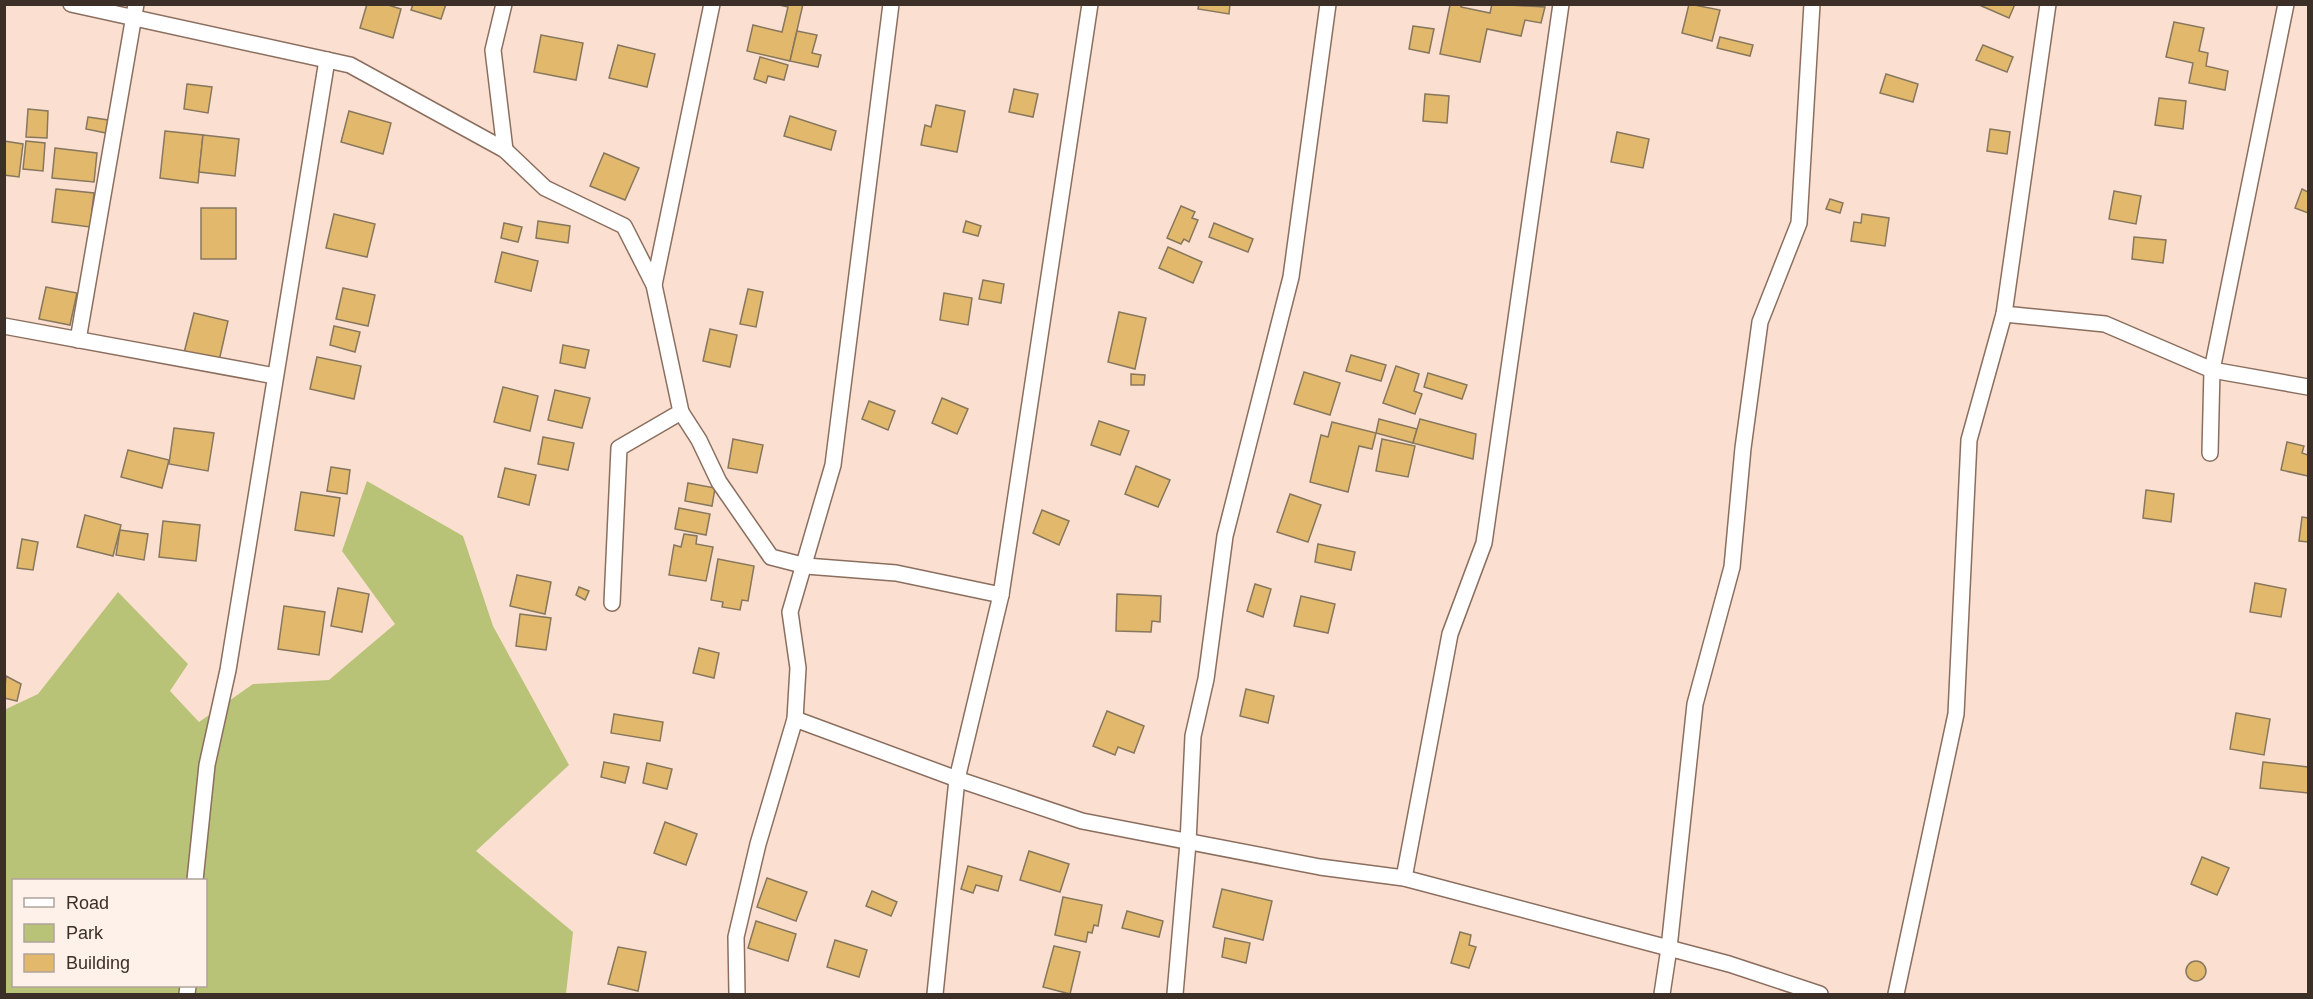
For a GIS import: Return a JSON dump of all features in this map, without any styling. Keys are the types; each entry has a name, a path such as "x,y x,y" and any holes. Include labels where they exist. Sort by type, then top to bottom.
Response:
{"street":[{"path":"71,4 135,11 350,65 504,150 545,188 624,226 654,285 681,411 699,440 719,482 771,557 806,566 896,573 1001,595"},
{"path":"504,4 493,50 504,150"},
{"path":"654,285 712,4"},
{"path":"737,994 736,937 758,844 795,719 798,668 790,612 806,566 833,465 891,4"},
{"path":"934,994 957,779 1001,595 1090,4"},
{"path":"1175,994 1188,843 1193,736 1206,679 1225,536 1291,277 1328,4"},
{"path":"1404,878 1450,634 1484,543 1561,4"},
{"path":"1662,994 1670,948 1695,704 1732,567 1743,448 1760,322 1799,223 1812,4"},
{"path":"1896,994 1956,714 1969,440 2004,314 2048,4"},
{"path":"2210,453 2212,370 2286,4"},
{"path":"78,340 135,11"},
{"path":"195,879 207,765 226,681 327,60"},
{"path":"2004,314 2105,324 2212,370 2308,387"},
{"path":"4,326 275,376"},
{"path":"612,603 619,448 681,411"},
{"path":"795,719 957,779 1082,821 1320,867 1404,878 1670,948 1820,994"}],"green space":[{"path":"367,481 463,536 493,626 569,765 476,851 573,932 566,994 5,994 4,710 38,694 118,592 188,664 170,691 199,722 253,684 329,680 395,624 342,551"}],"building":[{"path":"367,4 385,4 401,9 393,38 360,28"},
{"path":"413,4 446,4 441,19 411,10"},
{"path":"775,4 803,4 790,61 747,51 753,25 782,32 788,7"},
{"path":"1199,4 1230,4 1229,14 1198,9"},
{"path":"1445,4 1462,4 1461,7 1490,13 1492,4 1545,7 1541,23 1525,20 1521,36 1487,29 1480,62 1440,54 1450,5"},
{"path":"1689,4 1720,10 1712,41 1682,33"},
{"path":"1977,4 2015,4 2009,18"},
{"path":"2174,22 2204,28 2199,51 2208,53 2206,66 2228,71 2225,90 2189,83 2193,63 2166,57"},
{"path":"1413,26 1434,29 1429,53 1409,49"},
{"path":"797,31 817,35 812,53 821,55 818,67 790,61"},
{"path":"541,35 583,43 576,80 534,72"},
{"path":"1720,37 1753,45 1750,56 1717,48"},
{"path":"618,45 655,54 647,87 609,78"},
{"path":"1983,45 2013,57 2007,72 1976,60"},
{"path":"760,57 788,65 784,80 768,76 766,83 754,79"},
{"path":"1886,74 1918,84 1913,102 1880,93"},
{"path":"187,84 212,87 208,113 184,109"},
{"path":"1014,89 1038,94 1033,117 1009,112"},
{"path":"1425,94 1449,96 1447,123 1423,121"},
{"path":"2159,98 2186,101 2183,129 2155,125"},
{"path":"936,105 965,111 957,152 921,145 925,125 931,127"},
{"path":"28,109 48,111 47,138 26,137"},
{"path":"349,111 391,123 383,154 341,142"},
{"path":"790,116 836,131 831,150 784,136"},
{"path":"88,117 108,120 106,133 86,129"},
{"path":"1990,129 2010,132 2007,154 1987,151"},
{"path":"165,131 203,135 198,183 160,178"},
{"path":"1617,132 1649,139 1643,168 1611,162"},
{"path":"203,135 239,139 235,176 199,172"},
{"path":"4,141 23,144 19,177 4,175"},
{"path":"26,141 45,143 43,171 23,169"},
{"path":"55,148 97,153 94,182 52,178"},
{"path":"604,153 639,168 625,200 590,186"},
{"path":"56,189 94,193 90,227 52,222"},
{"path":"2302,189 2308,192 2308,213 2295,208"},
{"path":"2114,191 2141,196 2136,224 2109,219"},
{"path":"1830,199 1843,203 1840,213 1826,209"},
{"path":"1181,206 1195,212 1192,218 1198,220 1189,242 1184,239 1181,244 1167,238"},
{"path":"201,208 236,208 236,259 201,259"},
{"path":"334,214 375,224 367,257 326,248"},
{"path":"1862,214 1889,218 1885,246 1851,241 1854,222 1861,223"},
{"path":"538,221 570,226 568,243 536,238"},
{"path":"966,221 981,226 978,236 963,232"},
{"path":"504,223 522,227 518,242 501,238"},
{"path":"1214,223 1253,239 1248,252 1209,237"},
{"path":"2134,237 2166,240 2163,263 2132,259"},
{"path":"1168,247 1202,262 1193,283 1159,268"},
{"path":"502,252 538,261 531,291 495,282"},
{"path":"983,280 1004,284 1001,303 979,299"},
{"path":"46,287 77,293 70,325 39,319"},
{"path":"343,288 375,295 368,326 336,319"},
{"path":"748,289 763,292 756,327 740,324"},
{"path":"944,293 972,298 968,325 940,320"},
{"path":"1119,312 1146,318 1135,369 1108,362"},
{"path":"194,313 228,321 219,361 184,353"},
{"path":"334,326 360,332 355,352 330,345"},
{"path":"710,329 737,335 730,367 703,361"},
{"path":"563,345 589,350 585,368 560,363"},
{"path":"1351,355 1386,365 1381,381 1346,371"},
{"path":"317,357 361,366 354,399 310,389"},
{"path":"1396,366 1419,374 1414,391 1422,394 1415,414 1383,403"},
{"path":"1304,372 1340,383 1330,415 1294,404"},
{"path":"1428,373 1467,385 1462,399 1424,387"},
{"path":"1131,374 1145,375 1144,385 1131,385"},
{"path":"503,387 538,396 530,431 494,422"},
{"path":"555,390 590,398 582,428 548,420"},
{"path":"942,398 968,409 957,434 932,423"},
{"path":"869,401 895,411 888,430 862,419"},
{"path":"1379,419 1417,429 1413,443 1376,433"},
{"path":"1420,419 1476,434 1473,459 1413,443"},
{"path":"1099,421 1129,431 1120,455 1091,445"},
{"path":"1332,422 1376,433 1372,449 1359,446 1348,492 1310,482 1321,435 1328,437"},
{"path":"174,428 214,433 208,471 169,464"},
{"path":"543,437 574,443 568,470 538,464"},
{"path":"733,439 763,445 757,473 728,468"},
{"path":"1382,439 1415,446 1408,477 1376,471"},
{"path":"2287,442 2304,446 2302,453 2308,455 2308,476 2281,470"},
{"path":"128,450 169,460 162,488 121,477"},
{"path":"1136,466 1170,480 1158,507 1125,494"},
{"path":"331,467 350,470 347,494 327,491"},
{"path":"505,468 536,475 529,505 498,497"},
{"path":"688,483 715,488 712,506 685,501"},
{"path":"2146,490 2174,494 2171,522 2143,518"},
{"path":"301,492 340,498 334,536 295,530"},
{"path":"1290,494 1321,505 1308,542 1277,532"},
{"path":"679,508 710,514 706,535 675,529"},
{"path":"1042,510 1069,521 1059,545 1033,533"},
{"path":"85,515 121,525 113,556 77,547"},
{"path":"2302,517 2308,518 2308,542 2299,541"},
{"path":"163,521 200,525 196,561 159,557"},
{"path":"120,530 148,534 144,560 116,555"},
{"path":"684,534 697,536 696,544 713,547 706,581 669,575 674,545 681,547"},
{"path":"22,539 38,542 33,570 17,568"},
{"path":"1318,544 1355,552 1351,570 1315,562"},
{"path":"718,559 754,566 748,601 742,600 740,610 722,607 723,602 711,600"},
{"path":"517,575 551,582 545,614 510,606"},
{"path":"2255,583 2286,589 2281,617 2250,612"},
{"path":"1255,584 1271,589 1263,617 1247,611"},
{"path":"579,587 589,591 585,600 576,595"},
{"path":"338,588 369,594 362,632 331,626"},
{"path":"1117,594 1161,596 1160,622 1152,621 1151,632 1116,631"},
{"path":"1301,596 1335,604 1328,633 1294,626"},
{"path":"284,606 325,612 319,655 278,649"},
{"path":"520,614 551,618 546,650 516,646"},
{"path":"699,648 719,653 714,678 693,673"},
{"path":"6,676 21,684 17,701 4,698"},
{"path":"1246,689 1274,696 1268,723 1240,716"},
{"path":"1107,711 1144,726 1134,753 1118,747 1115,755 1093,746"},
{"path":"2236,713 2270,719 2264,755 2230,749"},
{"path":"614,714 663,722 660,741 611,733"},
{"path":"604,762 629,767 625,783 601,777"},
{"path":"2263,762 2308,767 2308,793 2260,788"},
{"path":"647,763 672,769 667,789 643,783"},
{"path":"665,822 697,834 686,865 654,853"},
{"path":"1029,851 1069,864 1060,892 1020,880"},
{"path":"2202,857 2229,868 2217,895 2191,884"},
{"path":"968,866 1002,876 998,891 976,885 973,893 961,889"},
{"path":"767,878 807,892 796,921 757,907"},
{"path":"1222,889 1272,901 1263,940 1213,927"},
{"path":"872,891 897,902 891,916 866,906"},
{"path":"1063,897 1102,905 1098,926 1094,925 1092,933 1088,932 1086,942 1055,935"},
{"path":"1127,911 1163,921 1159,937 1122,928"},
{"path":"756,921 796,934 788,961 748,948"},
{"path":"1460,932 1471,935 1469,945 1476,947 1469,968 1451,963"},
{"path":"1225,938 1250,943 1246,963 1222,957"},
{"path":"835,940 867,950 859,977 827,967"},
{"path":"1054,946 1080,952 1070,994 1043,987"},
{"path":"618,947 646,952 638,991 608,984"},
{"path":"2196,961 2203,964 2206,971 2203,978 2196,981 2189,978 2186,971 2189,964"}]}
